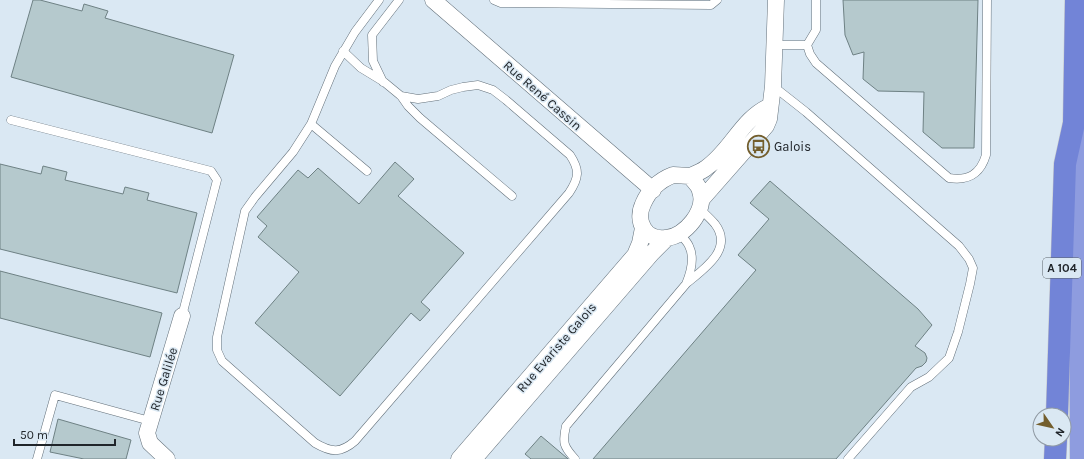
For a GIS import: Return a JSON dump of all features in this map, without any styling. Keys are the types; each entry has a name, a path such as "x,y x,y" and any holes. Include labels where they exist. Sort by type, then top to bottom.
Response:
{"highway":[{"name":"A 104","path":"1057,407 1066,164 1074,123 1076,0"},
{"path":"1074,123 1080,164 1081,459"},
{"path":"1055,459 1056,447"}],"street":[{"name":"Rue René Cassin","path":"433,0 653,190"},
{"path":"770,106 773,86 776,0"},
{"name":"Rue Evariste Galois","path":"458,459 635,256 640,243 643,228 640,219 641,208 658,183 674,175 690,176 706,168 716,159 759,110 770,106 769,119 766,126 701,204 695,219 652,253 474,459"},
{"path":"690,176 700,190 701,204"},
{"path":"643,228 649,235 658,238 673,236"},
{"name":"Rue Galilée","path":"167,459 154,448 148,438 147,433 182,316"}],"lane":[{"path":"379,0 343,51 335,66 311,124 292,152 255,197 245,212 216,338 217,350 222,361 316,443 325,449 336,451 346,448 355,441 569,193 575,184 577,173 575,163 570,155 493,90 478,85 451,90 438,96 418,99 400,96"},
{"path":"384,82 373,61 372,35 399,0"},
{"path":"494,0 501,2 711,5 717,0"},
{"path":"816,0 816,30 807,45 810,54 816,63 949,178 961,180 973,175 984,162 986,155 987,0"},
{"path":"775,45 807,45"},
{"path":"343,51 361,68 384,82 400,96 420,118 512,196"},
{"path":"773,86 806,112 959,246 969,259 973,268 958,332 949,358 929,377 911,387 848,459"},
{"path":"11,120 211,171 217,180 182,316"},
{"path":"311,124 367,171"},
{"path":"575,459 566,448 563,438 566,426 686,284 712,262 720,249 720,236 715,224 701,204"},
{"path":"673,236 689,244 691,252 691,271 686,284"},
{"path":"37,459 55,395 150,421"}],"building":[{"path":"33,0 40,0 82,11 84,4 108,11 105,18 234,55 212,133 11,77"},
{"path":"843,0 978,0 974,148 942,148 923,132 924,92 878,91 863,79 864,52 853,55 845,35"},
{"path":"395,162 414,179 398,196 464,253 421,302 430,310 420,321 411,313 340,396 255,323 299,272 258,237 267,226 257,217 298,170 308,178 318,168 359,204"},
{"path":"0,164 41,174 43,166 67,172 65,180 123,194 125,187 149,193 147,200 197,213 177,293 0,249"},
{"path":"770,181 918,309 932,325 915,346 925,353 927,358 926,362 922,366 916,368 836,459 593,459 756,270 738,255 769,219 750,203"},
{"path":"0,271 162,313 150,357 0,318"},
{"path":"58,419 131,440 126,459 84,459 50,452"},
{"path":"541,436 568,459 531,459 525,454"}],"place":[{"name":"Galois","path":"758,146"}]}
